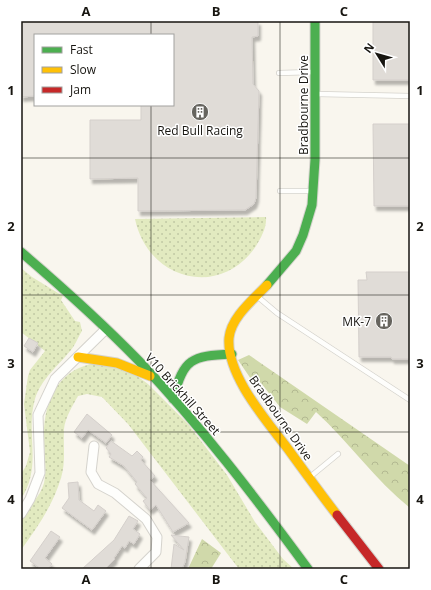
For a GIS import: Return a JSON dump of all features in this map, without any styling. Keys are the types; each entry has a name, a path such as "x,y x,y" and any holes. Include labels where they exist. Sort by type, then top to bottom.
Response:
{"street":[{"name":"Bradbourne Drive","path":"315,21 315,191 307,227 295,253 276,278 237,315 229,337 232,354 241,383 255,405 308,478 361,548 379,569"},
{"name":"V10 Brickhill Street","path":"21,252 93,315 106,330 156,378 212,443 261,504 308,569"},
{"path":"21,514 30,499 40,473 38,415 54,379 106,330"},
{"path":"173,399 179,376 184,366 191,360 202,355 232,354"},
{"path":"78,357 117,363 156,378"},
{"path":"94,446 91,472 98,484 115,493 131,505 146,519 157,537 156,552 139,569"}],"lane":[{"path":"279,72 315,72"},
{"path":"316,94 410,96"},
{"path":"280,191 315,191"},
{"path":"257,296 277,313 410,400"},
{"path":"308,478 338,454"}],"green space":[{"path":"266,217 265,228 260,240 241,263 224,273 206,277 187,276 170,269 154,257 142,240 135,219"},
{"path":"21,268 32,277 63,296 61,300 75,321 80,322 82,331 73,348 41,385 35,399 32,412 31,474 28,487 21,499 21,474 26,466 30,452 24,404 28,376 30,370 45,351 21,332"},
{"path":"249,355 410,466 410,508 385,485 316,412 307,424 280,407 261,383 253,382 238,360"},
{"path":"98,363 133,373 148,384 188,424 227,475 255,522 283,559 294,569 239,569 128,424 102,397 87,394 78,396 66,420 64,429 63,472 54,498 39,525 21,550 21,523 25,514 42,489 44,483 44,424 50,399 56,388 73,371 84,366"},
{"path":"202,539 221,553 211,569 188,569"}],"building":[{"name":"Red Bull Racing","path":"21,21 258,21 258,36 252,37 253,84 259,91 256,198 254,204 245,210 138,211 138,178 90,179 90,120 141,120 141,106 174,106 174,34 34,34 34,96 21,97"},
{"path":"373,21 410,21 410,80 373,80"},
{"path":"373,124 410,124 410,206 374,206"},
{"name":"MK-7","path":"366,272 410,272 410,359 392,359 391,357 359,357 358,280 367,280"},
{"path":"29,338 38,343 33,352 24,346"},
{"path":"87,414 112,435 106,443 88,430 82,438 74,432"},
{"path":"111,441 132,456 137,451 143,457 141,460 155,476 150,480 189,523 173,532 156,505 150,510 143,501 147,498 135,484 137,482 124,466 109,457 111,454 106,448"},
{"path":"78,482 79,500 94,511 98,505 106,511 92,530 62,508 69,498 68,483"},
{"path":"129,516 138,521 133,529 140,534 134,544 129,541 125,548 122,546 114,558 115,559 105,569 82,569 114,540"},
{"path":"51,531 60,537 45,558 52,564 48,569 41,569 30,561"},
{"path":"171,535 189,537 185,562 182,569 171,569 174,544 184,550"}],"traffic: fast":[{"path":"267,285 296,251 303,235 312,205 315,160 315,21"},
{"path":"21,252 96,319 162,386 227,462 308,569"},
{"path":"173,399 181,375 191,362 198,358 207,356 232,354"}],"traffic: slow":[{"path":"267,285 238,316 231,330 229,338 230,352 234,367 241,382 259,411 337,515"},
{"path":"78,357 117,363 150,376"}],"traffic: jam":[{"path":"337,515 379,569"}],"place":[{"name":"Red Bull Racing","path":"200,112"},
{"name":"MK-7","path":"384,321"}]}
